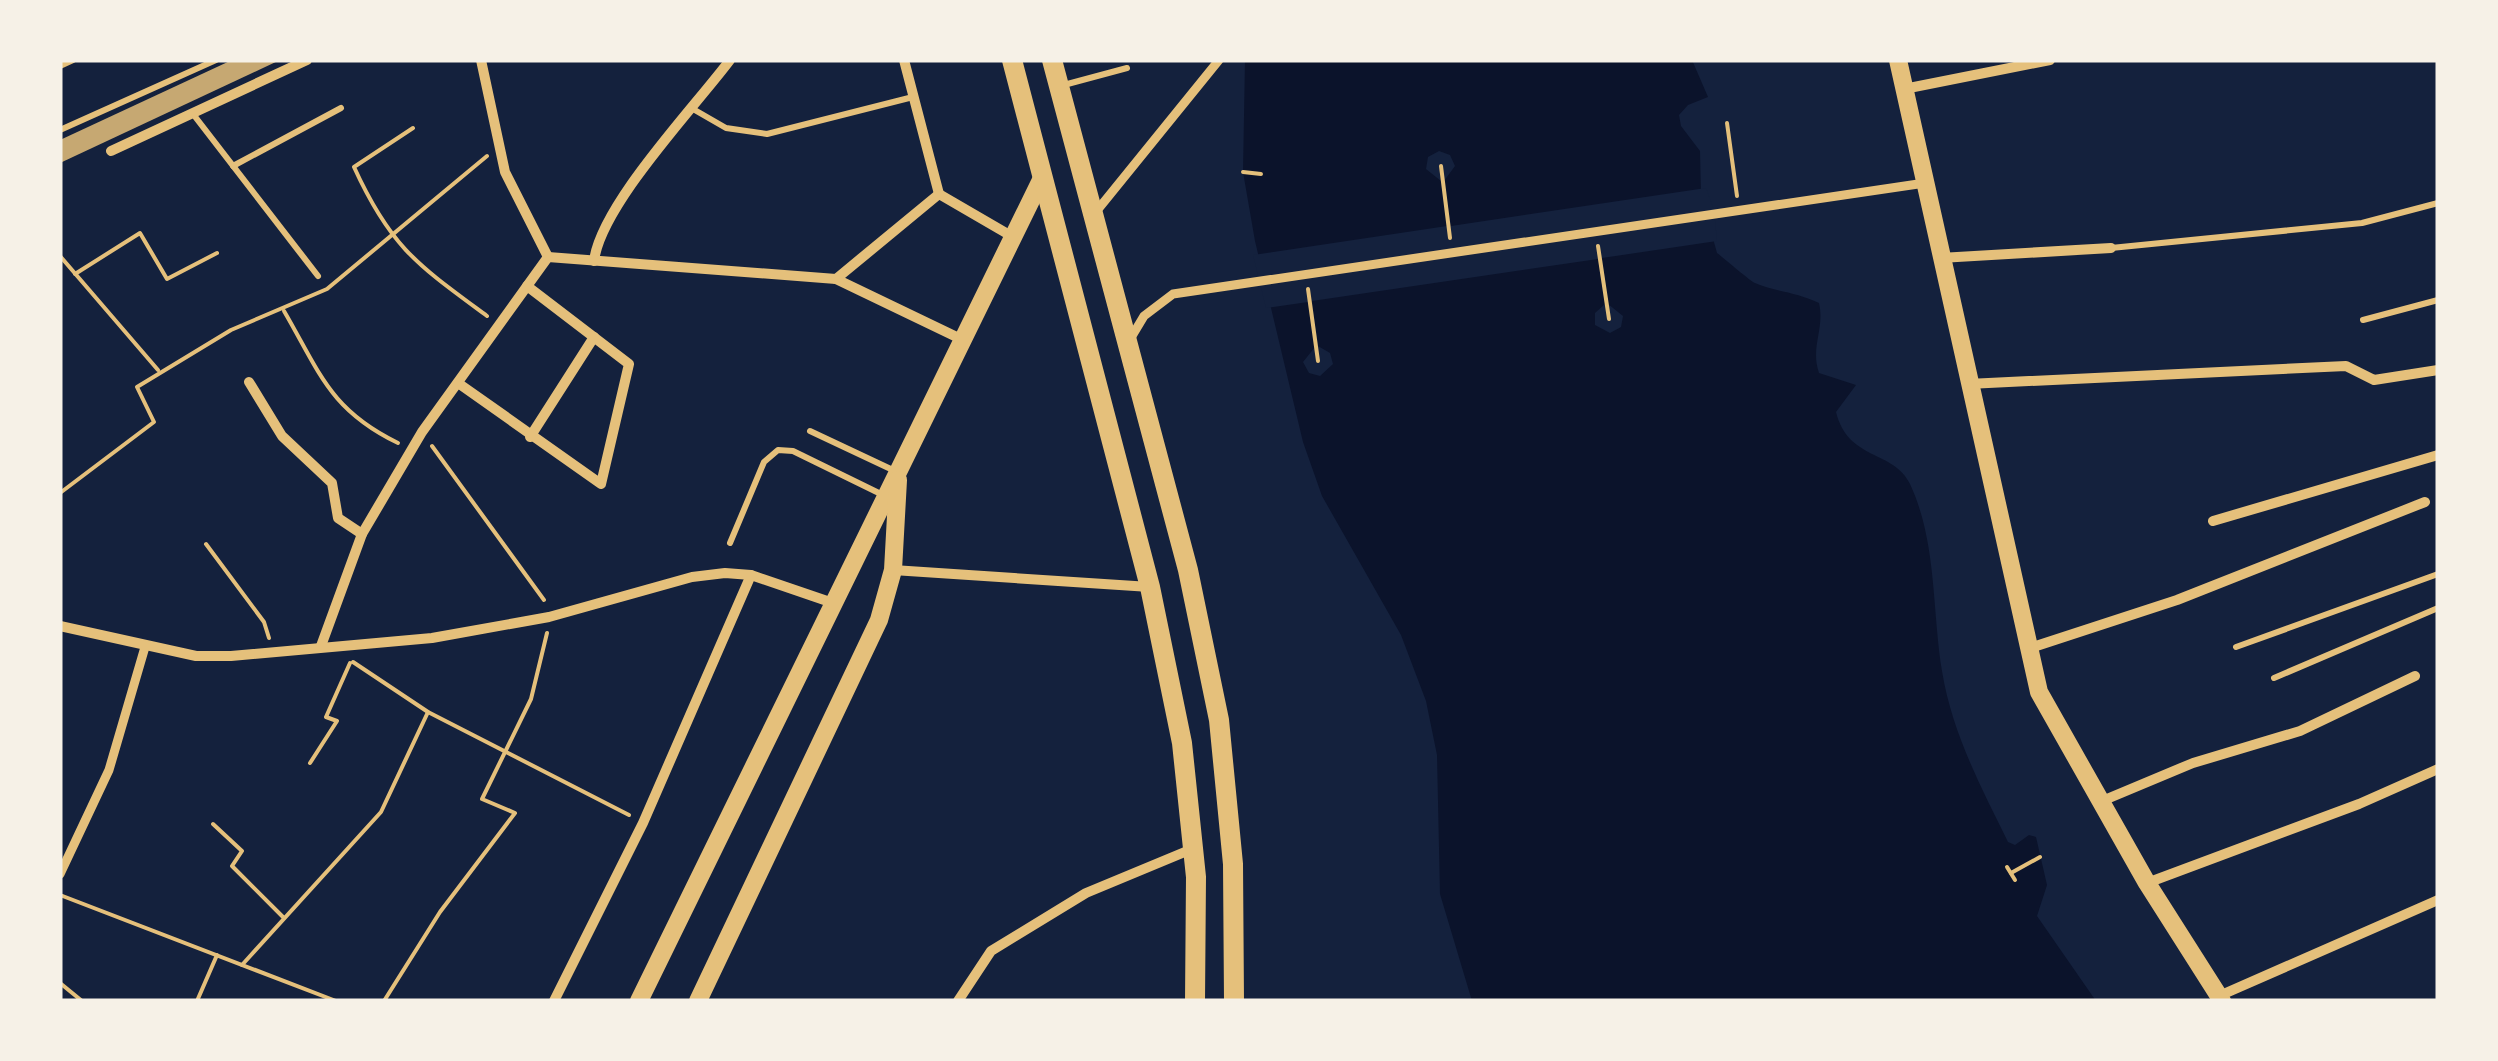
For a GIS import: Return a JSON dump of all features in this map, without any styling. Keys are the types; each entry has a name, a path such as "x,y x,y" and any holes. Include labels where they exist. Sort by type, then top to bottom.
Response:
{"main road":[{"path":"1012,60 1150,587 1182,743 1193,848 1195,1001"},
{"path":"1052,60 1188,570 1219,720 1234,864 1234,1001"},
{"path":"1088,350 1107,354 1128,342"},
{"path":"1102,401 1119,386 1140,389"}],"street":[{"path":"111,151 307,60"},
{"path":"482,60 505,172 548,257"},
{"path":"594,261 602,232 622,198 730,60"},
{"path":"904,60 938,194 1013,238"},
{"path":"1094,215 1219,60"},
{"path":"1898,60 2026,650 2054,725 2102,800 2147,883 2221,998 2438,900"},
{"path":"1904,89 2050,60"},
{"path":"639,1001 1042,178"},
{"path":"1128,342 1144,316 1174,294 1924,183"},
{"path":"836,279 938,194"},
{"path":"1940,258 2112,248"},
{"path":"548,257 836,279 963,340"},
{"path":"325,646 362,534 412,449 548,257"},
{"path":"458,383 601,484 630,364 527,286"},
{"path":"530,437 594,337"},
{"path":"1968,384 2346,366 2374,380 2438,370"},
{"path":"249,382 282,436 332,483 338,518 362,534"},
{"path":"2212,521 2438,455"},
{"path":"698,1001 879,620 894,570 898,473"},
{"path":"2026,650 2177,600 2425,502"},
{"path":"894,570 1150,587"},
{"path":"60,626 196,656 432,638 549,617 692,576 751,574 833,603"},
{"path":"554,1001 643,823 751,574"},
{"path":"60,874 110,770 145,647"},
{"path":"2102,800 2193,763 2300,730 2414,676"},
{"path":"2147,883 2359,804 2438,769"},
{"path":"958,1001 991,950 1086,893 1193,848"}],"lane":[{"path":"60,66 73,60"},
{"path":"60,130 216,60"},
{"path":"1059,86 1127,68"},
{"path":"693,109 726,128 768,134 914,97"},
{"path":"233,166 340,108"},
{"path":"192,113 318,276"},
{"path":"2112,248 2362,223 2438,203"},
{"path":"2363,320 2438,300"},
{"path":"810,431 898,473"},
{"path":"730,543 764,462 778,450 793,451 886,496"},
{"path":"2236,648 2438,574"},
{"path":"2274,678 2438,608"}],"path":[{"path":"1727,124 1740,210"},
{"path":"412,128 354,167 391,238 418,265 499,325"},
{"path":"60,494 154,422 137,387 231,330 284,311 327,289 500,146"},
{"path":"1440,166 1452,253"},
{"path":"1243,172 1261,174"},
{"path":"1596,232 1609,319"},
{"path":"75,274 140,233 167,279 217,253"},
{"path":"60,256 159,372"},
{"path":"1305,274 1318,361"},
{"path":"284,311 332,395 350,414 412,449"},
{"path":"206,544 264,622 274,652"},
{"path":"325,646 428,712 643,823"},
{"path":"310,762 337,721 326,717 352,661"},
{"path":"242,965 381,812 428,712"},
{"path":"213,824 242,851 232,866 284,918"},
{"path":"384,1001 440,912 503,833"},
{"path":"2015,880 2010,870 2040,857"},
{"path":"60,895 336,1001"},
{"path":"197,1001 217,955"},
{"path":"60,983 82,1001"}],"water":[{"path":"1245,60 1692,60 1708,97 1688,105 1679,115 1681,126 1700,151 1701,195 1717,253 1755,283 1819,303 1819,373 1856,385 1836,412 1842,428 1860,447 1903,473 1919,506 1929,553 1942,671 1960,738 2008,842 2015,845 2029,835 2036,837 2047,885 2037,916 2096,1001 1472,1001 1440,894 1437,755 1426,701 1401,635 1322,496 1303,442 1255,241 1243,172"}],"pier":[{"path":"1439,151 1450,155 1455,166 1444,181 1451,226 1706,188 1714,210 1717,241 1602,258 1608,304 1623,316 1621,327 1610,333 1595,325 1595,313 1605,304 1598,259 1312,301 1318,346 1330,353 1333,364 1320,376 1309,373 1303,362 1315,347 1308,302 1266,308 1253,255 1447,226 1441,181 1426,169 1428,157"}],"building":[{"path":"232,60 280,60 60,163 60,140"}]}
